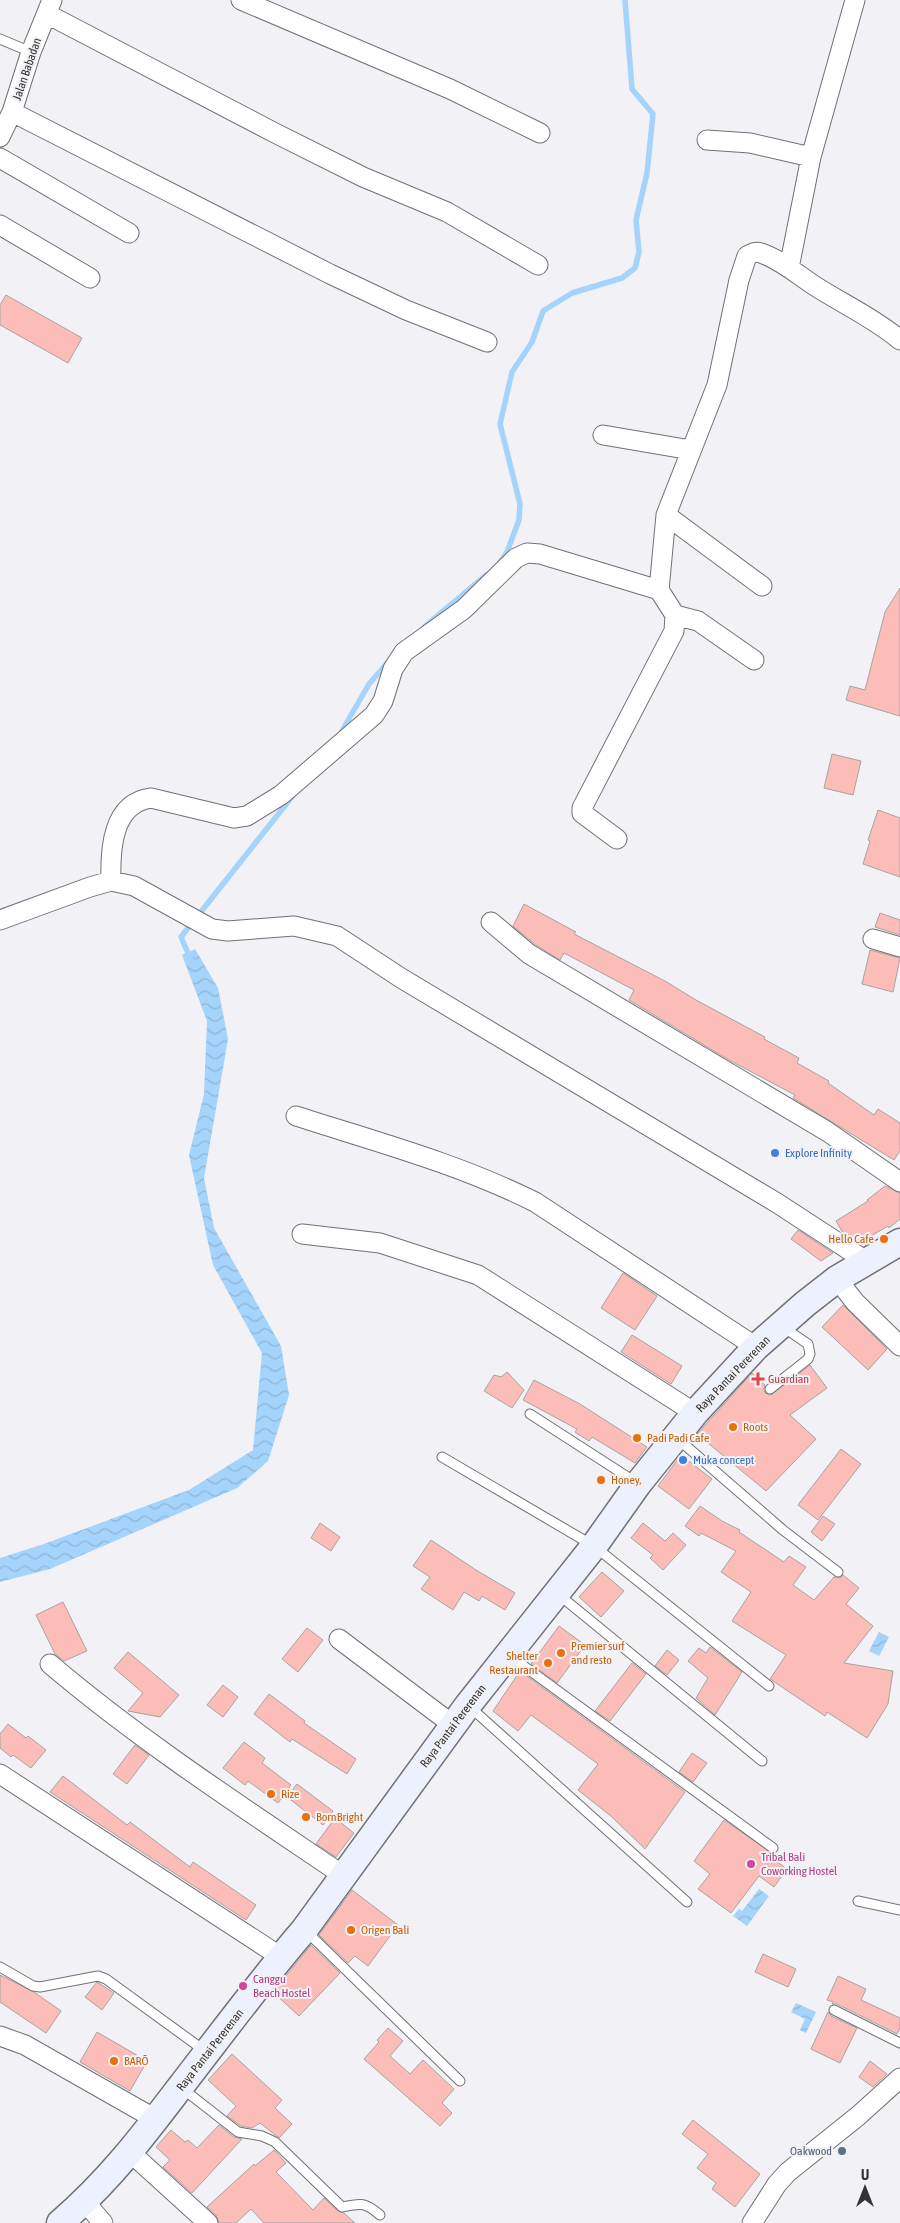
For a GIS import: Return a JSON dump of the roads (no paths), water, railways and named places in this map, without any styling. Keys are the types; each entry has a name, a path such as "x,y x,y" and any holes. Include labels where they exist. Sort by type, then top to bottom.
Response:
{"street":[{"path":"241,0 450,89 540,132"},
{"path":"788,268 810,157 855,0"},
{"path":"50,7 275,133 363,177 447,212 538,265"},
{"name":"Jalan Babadan","path":"0,137 12,112 31,52 50,7"},
{"path":"12,112 330,274 406,310 487,342"},
{"path":"707,140 750,143 810,157"},
{"path":"0,158 129,233"},
{"path":"0,226 90,278"},
{"path":"617,839 594,824 582,813 582,808 674,630 675,615 660,590 666,515 717,385 739,280 747,256 760,252 885,327 900,340"},
{"path":"603,435 692,450"},
{"path":"666,515 762,586"},
{"path":"111,881 111,853 115,832 122,816 130,806 140,799 151,798 234,818 247,816 282,795 379,709 393,670 404,652 464,609 516,558 527,553 540,554 660,590"},
{"path":"675,615 698,621 754,660"},
{"path":"0,920 111,881 134,886 212,929 228,931 294,926 337,936 401,978 777,1202 866,1261"},
{"path":"491,922 529,954 828,1132 900,1182"},
{"path":"873,939 900,947"},
{"path":"296,1116 465,1170 535,1202 756,1347"},
{"path":"302,1234 380,1243 478,1275 695,1413"},
{"name":"Raya Pantai Pererenan","path":"60,2223 85,2202 131,2153 157,2120 281,1957 304,1930 460,1715 594,1546 638,1484 695,1413 756,1347 837,1279 900,1242"},
{"path":"837,1279 855,1302 900,1346"},
{"path":"339,1639 460,1715"},
{"path":"50,1664 113,1716 209,1785 344,1876"},
{"path":"0,1774 281,1957"},
{"path":"0,2036 25,2045 157,2120"},
{"path":"752,2223 777,2184 788,2172 858,2116 900,2078"},
{"path":"131,2153 208,2223"},
{"path":"85,2202 103,2223"}],"lane":[{"path":"0,39 31,52"},
{"path":"770,1388 808,1359 810,1354 808,1344 781,1326"},
{"path":"530,1414 638,1484"},
{"path":"676,1437 783,1530 838,1572"},
{"path":"442,1458 594,1546 770,1686"},
{"path":"556,1592 762,1761"},
{"path":"507,1654 773,1848"},
{"path":"460,1715 687,1902"},
{"path":"858,1901 900,1910"},
{"path":"304,1930 460,2081"},
{"path":"0,1967 33,1986 40,1987 98,1976 106,1979 208,2053"},
{"path":"834,2010 900,2042"},
{"path":"181,2087 238,2132 262,2136 275,2142 342,2207 355,2203 370,2206 380,2215"}],"water":[{"path":"195,949 218,988 228,1039 204,1178 214,1228 281,1346 289,1395 268,1461 237,1488 50,1569 0,1582 0,1558 44,1544 189,1490 253,1450 262,1353 213,1265 189,1155 204,1094 207,1021 182,955"},
{"path":"879,1632 889,1637 879,1656 869,1651"},
{"path":"759,1889 769,1896 747,1926 733,1916 739,1909 742,1911"},
{"path":"796,2003 816,2012 806,2033 800,2030 805,2019 791,2012"}],"waterway":[{"path":"500,562 507,552 519,520 520,504 500,424 512,372 532,342 543,311 572,293 622,278 635,268 639,252 636,220 647,173 653,114 632,89 625,0"},
{"path":"424,627 486,575"},
{"path":"339,736 369,684 389,661"},
{"path":"191,960 181,937 295,793"}],"place":[{"name":"Explore Infinity","path":"775,1153"},
{"name":"Hello Cafe","path":"884,1239"},
{"name":"Guardian","path":"758,1379"},
{"name":"Roots","path":"733,1427"},
{"name":"Padi Padi Cafe","path":"637,1438"},
{"name":"Muka concept","path":"683,1460"},
{"name":"Honey,","path":"601,1480"},
{"name":"Premier surf and resto","path":"561,1653"},
{"name":"Shelter Restaurant","path":"548,1663"},
{"name":"Rize","path":"271,1794"},
{"name":"BornBright","path":"306,1817"},
{"name":"Tribal Bali Coworking Hostel","path":"751,1864"},
{"name":"Origen Bali","path":"351,1930"},
{"name":"Canggu Beach Hostel","path":"243,1986"},
{"name":"BARŌ","path":"114,2061"},
{"name":"Oakwood","path":"842,2151"}]}
